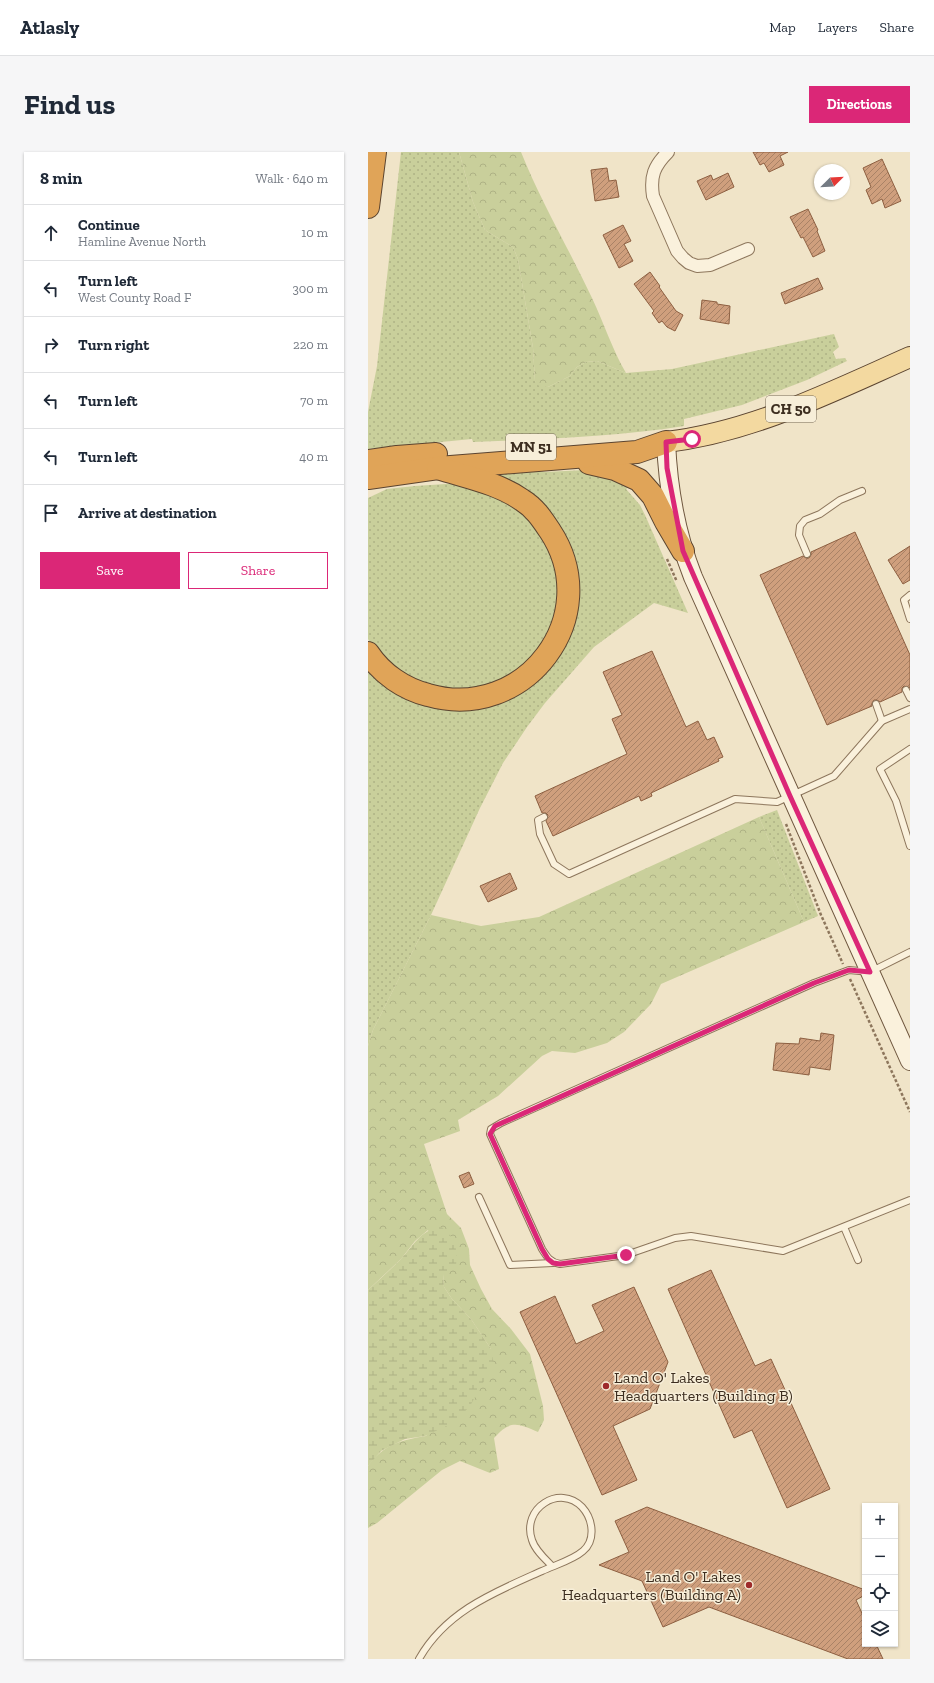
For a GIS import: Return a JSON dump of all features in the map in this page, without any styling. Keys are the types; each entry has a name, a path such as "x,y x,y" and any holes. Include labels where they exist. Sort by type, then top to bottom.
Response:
{"highway":[{"path":"368,207 375,152"},
{"name":"MN 51","path":"369,472 396,457 635,440 666,442"},
{"name":"MN 51","path":"369,472 637,452 666,442"},
{"path":"570,458 614,469 639,480 654,496 666,522 683,551"},
{"path":"368,653 372,659 392,678 416,692 440,699 467,700 492,696 512,686 534,671 549,652 561,630 568,606 568,583 563,556 554,536 539,514 523,500 504,489 438,468"}],"main road":[{"name":"CH 50","path":"666,442 692,439 761,420 798,406 910,357"}],"street":[{"path":"668,152 659,161 653,175 653,196 677,250 683,258 697,266 710,265 748,249"},
{"path":"666,442 667,468 683,551 790,796 910,1061"}],"lane":[{"path":"807,554 800,534 800,526 805,520 820,514 840,500 862,491"},
{"path":"910,595 904,600 910,619"},
{"path":"906,690 910,698"},
{"path":"876,704 882,721"},
{"path":"544,816 538,820 540,834 554,864 569,874 735,799 777,802 834,776 882,721 910,709"},
{"path":"910,749 880,769 896,801 910,846"},
{"path":"553,1263 548,1259 542,1249 490,1134 495,1126 814,983 849,970 870,972 910,952"},
{"path":"479,1197 510,1265 553,1263 566,1264 626,1255 675,1238 690,1236 783,1251 910,1200"},
{"path":"844,1227 858,1260"},
{"path":"419,1659 426,1646 444,1628 474,1603 489,1594 552,1566 584,1551 592,1535 590,1518 582,1507 573,1501 560,1498 548,1500 538,1508 530,1518 529,1530 532,1542 552,1566"}],"green space":[{"path":"401,152 459,152 473,202 485,230 513,247 518,259 533,348 535,381 548,387 570,376 577,367 586,362 597,361 626,373 672,369 834,334 839,347 833,352 836,359 845,358 847,361 807,380 742,405 684,419 684,426 631,433 552,439 473,442 472,439 368,449 368,412 377,366"},
{"path":"459,152 521,152 537,189 592,298 616,355 626,373 597,361 586,362 577,367 570,376 548,387 539,386 535,381 533,348 518,259 513,247 485,230 473,202"},
{"path":"521,469 545,472 586,470 631,485 626,489 640,505 645,515 688,613 654,603 594,647 545,703 527,727 503,763 480,808 431,915 373,1030 368,1046 368,663 427,702 538,675 573,570 491,476 493,470"},
{"path":"461,483 517,504 546,536 561,589 549,639 507,681 456,693 408,679 371,644 368,639 368,498 387,489"},
{"path":"777,810 818,916 804,922 759,817"},
{"path":"759,817 804,922 661,984 651,1004 624,1032 607,1043 575,1053 552,1051 542,1056 498,1096 458,1120 460,1131 424,1144 447,1214 461,1228 469,1249 470,1265 481,1289 492,1309 511,1329 530,1354 543,1406 544,1420 538,1432 519,1425 514,1425 505,1428 494,1438 499,1469 490,1473 460,1461 442,1470 377,1523 368,1528 368,1466 386,1448 408,1439 426,1436 491,1349 471,1319 452,1299 444,1287 443,1274 428,1230 415,1241 401,1259 368,1290 368,1046 373,1030 431,915 481,926 539,917"},
{"path":"440,1226 452,1238 456,1248 456,1266 443,1274 444,1287 452,1299 471,1319 491,1349 493,1360 489,1372 470,1406 455,1422 425,1436 405,1439 381,1451 368,1466 368,1290 400,1260 417,1240 427,1232"}],"building":[{"path":"753,152 788,152 780,156 784,165 769,172 764,163 760,165"},
{"path":"882,159 901,201 885,208 882,199 872,204 866,190 871,187 863,168"},
{"path":"607,168 609,181 616,180 619,197 595,201 591,170"},
{"path":"728,173 734,187 706,200 697,181 711,175 713,180"},
{"path":"808,209 818,230 817,231 825,251 813,257 803,237 801,238 790,217"},
{"path":"623,225 631,241 624,244 633,261 619,268 603,235"},
{"path":"650,272 676,311 683,315 675,331 667,327 662,321 659,323 652,313 654,311 634,284"},
{"path":"818,278 823,289 785,304 781,293"},
{"path":"702,300 730,306 729,324 700,319"},
{"path":"855,532 910,655 910,688 904,686 902,688 902,692 880,702 874,700 872,706 827,725 760,575 803,556 809,558 811,552"},
{"path":"910,546 910,580 903,584 888,560"},
{"path":"652,651 686,727 698,721 707,740 714,737 723,757 718,759 719,761 651,793 652,796 641,801 639,796 553,836 546,821 548,815 546,813 542,813 535,796 627,754 612,719 622,715 603,672"},
{"path":"510,873 517,889 488,902 480,886"},
{"path":"821,1033 834,1035 830,1070 810,1067 809,1075 773,1070 776,1043 799,1044 800,1038 820,1041"},
{"path":"469,1172 474,1184 464,1188 459,1176"},
{"path":"711,1270 755,1366 771,1359 830,1489 787,1508 752,1430 734,1438 668,1289"},
{"name":"Land O' Lakes Headquarters (Building B)","path":"634,1287 668,1362 650,1409 613,1426 637,1480 602,1495 520,1312 555,1296 576,1344 604,1331 592,1305"},
{"name":"Land O' Lakes Headquarters (Building A)","path":"647,1507 862,1589 862,1597 856,1600 862,1613 862,1647 877,1647 883,1659 848,1659 709,1607 663,1627 642,1581 599,1565 629,1552 615,1521"}],"place":[{"name":"Land O' Lakes Headquarters (Building B)","path":"606,1386"},
{"name":"Land O' Lakes Headquarters (Building A)","path":"749,1585"}],"route":[{"path":"626,1255 566,1264 553,1263 548,1259 542,1249 490,1134 492,1129 495,1126 549,1101 814,983 849,970 870,972 790,796 693,577 683,551 667,468 666,442 692,439"}]}
